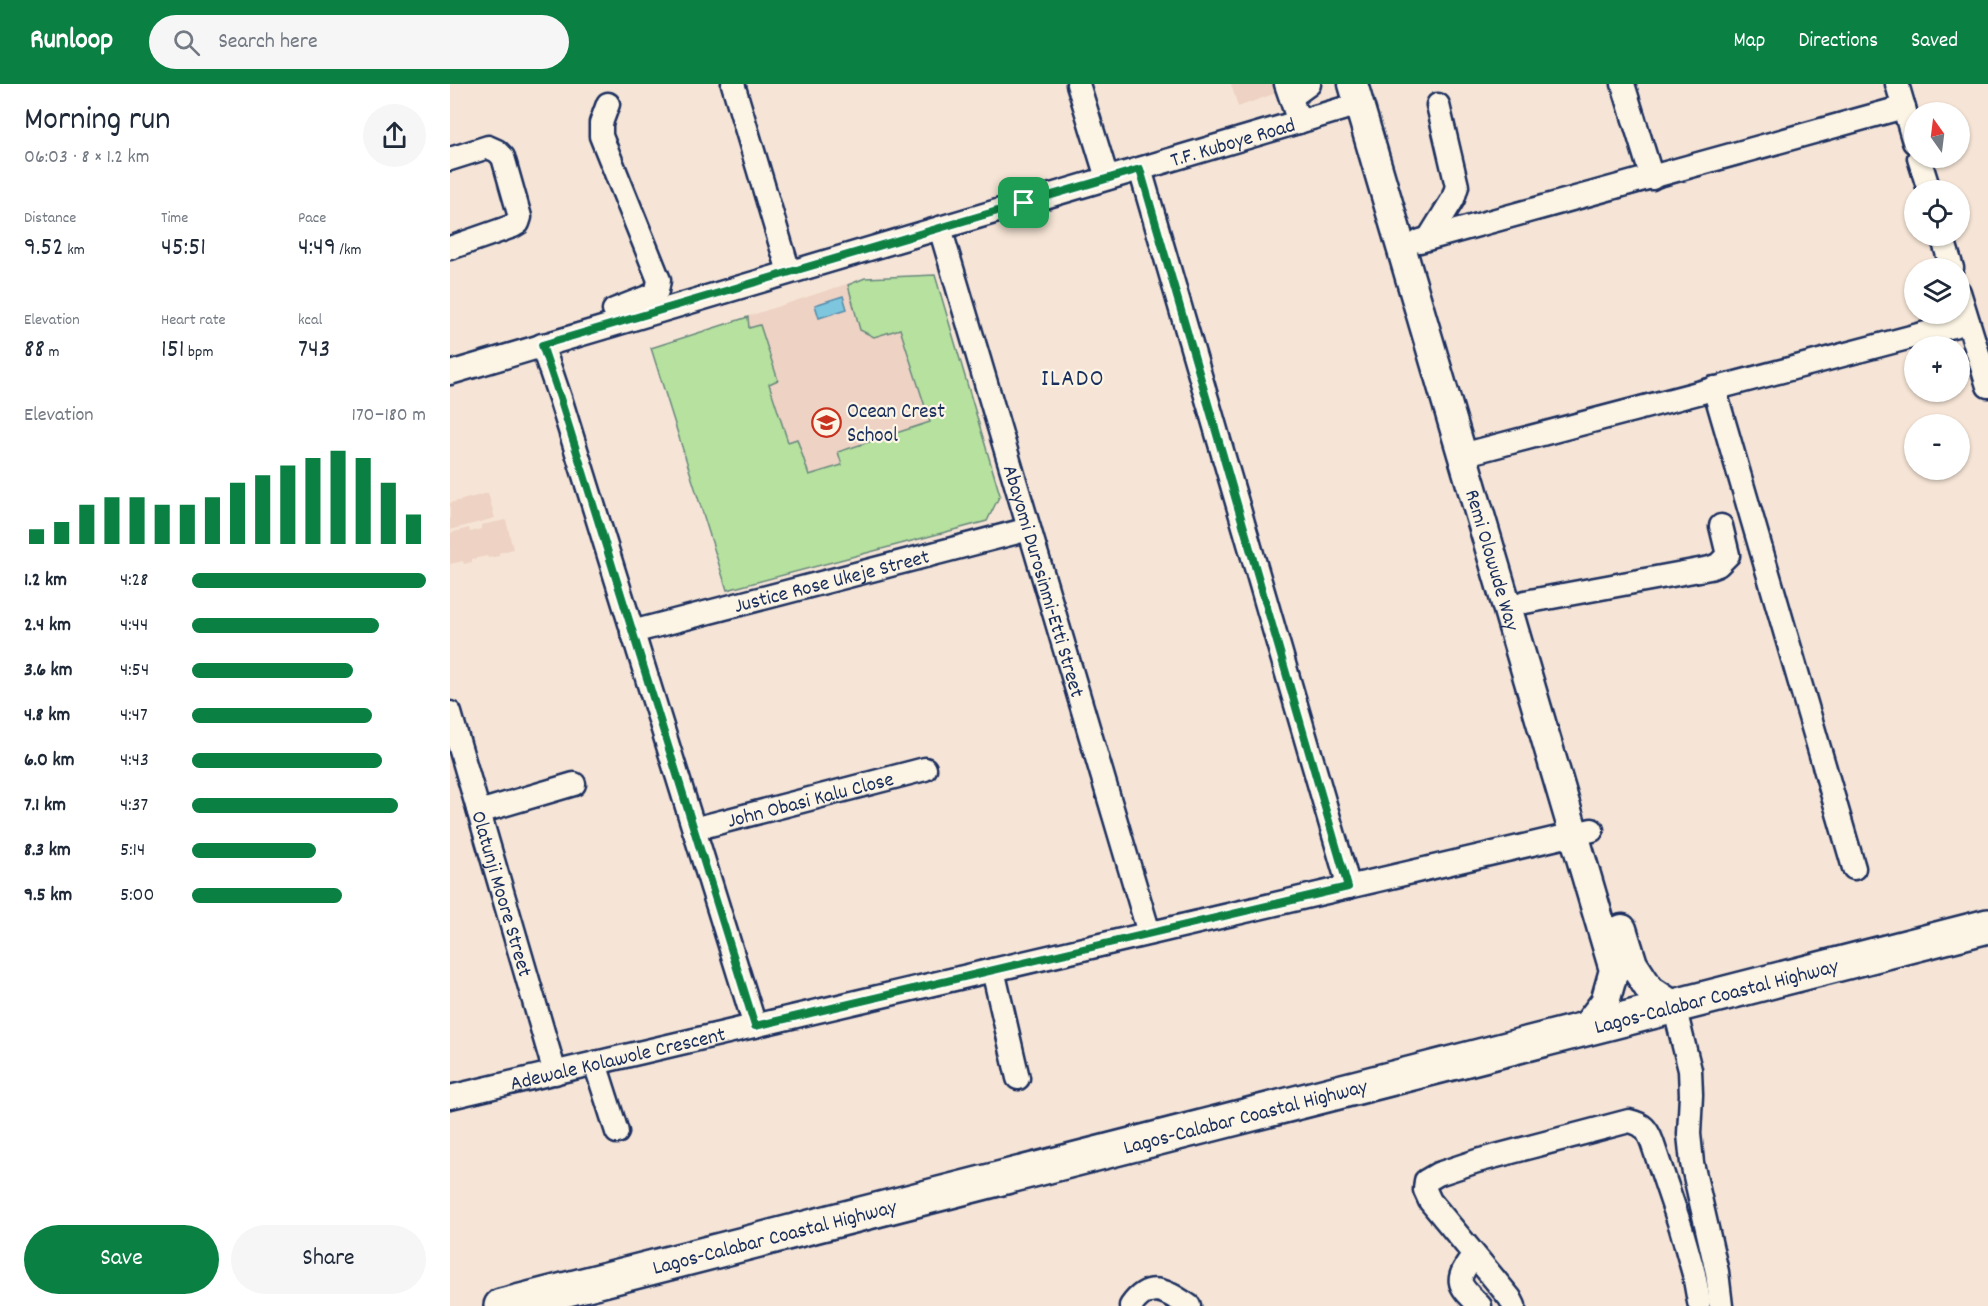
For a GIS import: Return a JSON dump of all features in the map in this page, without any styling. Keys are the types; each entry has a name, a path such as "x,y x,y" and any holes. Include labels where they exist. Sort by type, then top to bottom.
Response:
{"highway":[{"name":"Lagos-Calabar Coastal Highway","path":"501,1306 1988,926"}],"main road":[{"name":"Remi Olowude Way","path":"1361,91 1424,240 1471,452 1525,602 1583,832 1614,970 1605,1002 1583,1031"},
{"name":"Remi Olowude Way","path":"1361,91 1583,832 1633,964 1650,990 1674,1006"}],"street":[{"path":"733,84 789,272"},
{"path":"1078,84 1107,178"},
{"path":"1299,122 1288,91 1309,84"},
{"path":"1623,84 1652,177"},
{"path":"1424,240 1904,107 1897,84"},
{"name":"T.F. Kuboye Road","path":"450,373 1299,122 1361,91"},
{"path":"603,327 602,315 650,296 657,291 658,280 601,136 601,123 609,104"},
{"path":"1424,240 1453,200 1457,186 1438,105"},
{"path":"450,159 488,147 497,151 503,157 520,217 518,223 513,226 450,248"},
{"path":"1140,169 1348,887"},
{"name":"Abayomi Durosinmi-Etti Street","path":"940,228 1149,933"},
{"path":"1471,452 1960,324"},
{"path":"1969,324 1984,358 1988,386"},
{"path":"542,345 755,1026"},
{"path":"1714,388 1854,868"},
{"path":"1525,602 1719,565 1728,555 1720,526"},
{"name":"Justice Rose Ukeje Street","path":"632,632 1029,529"},
{"name":"Olatunji Moore Street","path":"450,712 555,1073"},
{"name":"John Obasi Kalu Close","path":"694,829 926,769"},
{"path":"479,812 574,784"},
{"name":"Adewale Kolawole Crescent","path":"450,1097 1583,832"},
{"path":"993,970 1018,1078"},
{"path":"1674,1006 1690,1070 1689,1134 1692,1163 1717,1272 1708,1305"},
{"path":"595,1063 617,1132"},
{"path":"1514,1306 1510,1298 1430,1201 1425,1190 1426,1181 1438,1174 1476,1161 1629,1121 1641,1124 1652,1142 1694,1274 1708,1305"},
{"path":"1652,1142 1689,1134"},
{"path":"1474,1255 1461,1273 1460,1280 1463,1288 1480,1306"},
{"path":"1131,1306 1144,1292 1161,1290 1189,1306"}],"shaded area":[{"path":"1231,84 1301,84 1238,107"},
{"name":"Ocean Crest School","path":"935,275 1000,495 987,521 727,590 651,348 865,278"},
{"path":"488,493 495,518 450,530 450,503"},
{"path":"506,520 513,549 499,553 499,556 472,559 472,562 464,564 463,561 450,564 450,533 469,528 470,532 481,529 481,525"}],"green space":[{"name":"Ocean Crest School","path":"935,275 1000,495 987,521 727,590 651,348 748,317 749,328 760,325 778,380 769,384 788,442 797,439 809,475 842,465 838,452 930,422 900,329 874,337 860,330 848,285 865,278"}],"water":[{"path":"843,296 847,309 819,318 815,305"}],"place":[{"name":"Ocean Crest School","path":"826,422"}],"district":[{"name":"ILADO","path":"1073,377"}],"route":[{"path":"1140,169 1348,887 755,1026 542,345 1024,203 1140,169"}]}
